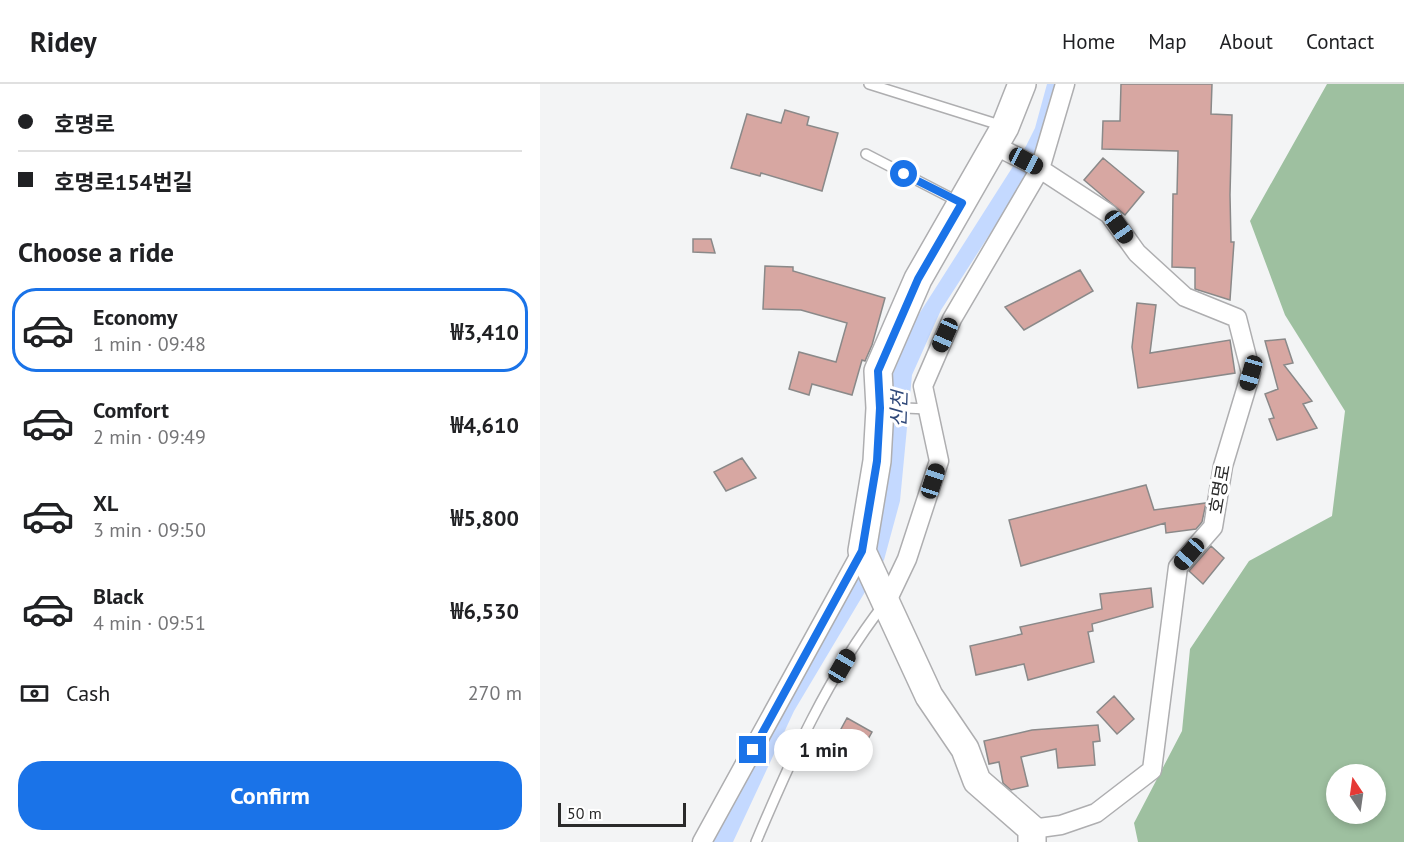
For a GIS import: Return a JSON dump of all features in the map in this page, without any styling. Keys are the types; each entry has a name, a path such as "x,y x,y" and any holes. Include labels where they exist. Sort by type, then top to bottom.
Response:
{"street":[{"path":"702,842 862,552 877,461 881,407 878,371 918,279 962,203 1004,142 1022,84"},
{"path":"885,599 907,560 939,461 925,409 922,386 952,319 1039,168 1065,84"},
{"path":"1004,142 1039,168"},
{"name":"호명로","path":"862,552 929,696 966,749 977,781 1032,836 1096,813 1152,770 1178,567 1213,527 1223,466 1251,373 1237,318 1185,297 1137,253 1109,214 1039,168"}],"lane":[{"path":"869,84 1004,142"},
{"path":"866,154 962,203"},
{"path":"881,407 925,409"},
{"path":"756,842 810,722 862,632 885,599"}],"green space":[{"path":"1327,84 1404,84 1404,842 1138,842 1134,823 1182,731 1190,649 1249,561 1332,516 1345,411 1285,315 1250,221"}],"water":[{"name":"신천","path":"1047,84 1058,84 1040,156 941,310 912,375 900,501 884,560 794,711 733,842 713,842 756,754 870,544 886,392 912,325 1026,146 1035,128"}],"building":[{"path":"1121,84 1212,84 1211,114 1232,115 1230,195 1231,242 1234,242 1230,300 1195,289 1195,268 1172,267 1173,194 1177,194 1178,151 1102,149 1103,121 1120,121"},
{"path":"785,110 809,117 807,125 838,133 822,191 761,173 760,176 731,168 747,114 781,123"},
{"path":"1103,158 1144,192 1125,215 1084,180"},
{"path":"693,239 711,239 715,253 693,252"},
{"path":"765,266 793,267 793,271 885,298 872,345 865,361 862,360 852,395 812,384 809,395 789,389 799,352 836,362 847,323 801,310 763,309"},
{"path":"1080,270 1093,291 1024,330 1005,307"},
{"path":"1137,303 1156,305 1150,353 1230,340 1235,373 1138,388 1132,347"},
{"path":"1285,339 1293,363 1284,365 1312,401 1303,404 1317,428 1277,440 1269,419 1274,418 1265,394 1278,389 1265,341"},
{"path":"742,458 756,478 726,491 714,472"},
{"path":"1146,485 1154,510 1206,503 1202,522 1196,529 1166,533 1165,523 1021,566 1009,520"},
{"path":"1211,546 1224,558 1203,584 1189,571"},
{"path":"1151,588 1153,607 1092,624 1093,631 1088,632 1094,662 1028,680 1024,664 976,675 970,646 1022,634 1020,627 1102,609 1100,594"},
{"path":"1114,696 1134,719 1117,734 1097,712"},
{"path":"847,718 872,732 854,764 829,751"},
{"path":"1098,725 1100,741 1093,742 1095,765 1058,768 1056,749 1021,757 1028,786 1011,790 1003,783 999,762 989,764 984,741 1032,730"}],"route":[{"path":"753,750 862,551 877,461 880,408 878,371 918,279 962,203 904,174"}]}
